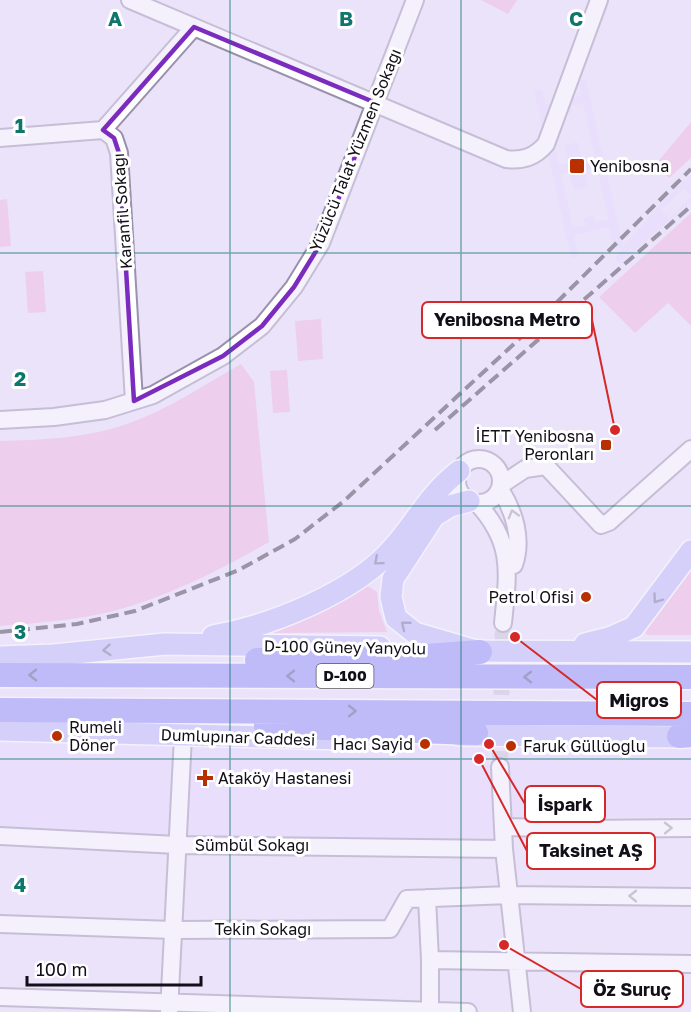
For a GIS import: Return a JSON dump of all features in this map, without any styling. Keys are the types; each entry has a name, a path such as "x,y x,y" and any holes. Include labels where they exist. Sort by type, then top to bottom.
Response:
{"highway":[{"path":"67,675 144,663 399,658 480,652"},
{"name":"D-100","path":"0,675 691,677"},
{"name":"D-100","path":"0,710 691,714"},
{"path":"42,711 192,724 476,733"}],"main road":[{"path":"165,644 232,633 272,621 319,601 364,573 392,549 440,485 459,471"},
{"path":"473,502 450,506 434,516 393,579 391,597 396,618 415,633 480,652"},
{"path":"540,652 609,638 634,627 691,551"},
{"name":"D-100 Güney Yanyolu","path":"0,657 54,655 165,644 429,648 480,652 691,652"},
{"name":"Dumlupınar Caddesi","path":"0,730 321,740 476,733 687,736"}],"street":[{"path":"130,0 506,159 529,158 539,153 546,144 599,0"},
{"name":"Yüzücü Talat Yüzmen Sokağı","path":"0,420 71,416 105,410 153,395 223,356 262,326 294,287 321,243 415,0"},
{"path":"103,130 194,27"},
{"name":"Karanfil Sokağı","path":"0,138 103,130 114,138 119,153 134,401"},
{"path":"473,502 489,501 501,487 525,469 546,466 601,525 609,522 691,449"},
{"path":"503,623 507,554 500,533 473,502 459,491 459,471 469,460 484,458 496,465 501,487 512,509 517,531 515,560 507,583"},
{"path":"169,1006 183,736"},
{"path":"500,767 504,849 522,1012"},
{"path":"504,827 575,830 691,828"},
{"name":"Sümbül Sokağı","path":"0,836 177,845 504,849"},
{"name":"Tekin Sokağı","path":"0,924 173,930 390,929 407,898 509,895 691,897"},
{"path":"427,898 430,1009"},
{"path":"430,960 691,964"},
{"path":"0,997 169,1006 351,1010 430,1009 468,1012"}],"highlighted area":[{"path":"194,27 376,103 321,243 294,287 262,326 223,356 134,401 119,153 114,138 103,130"}],"shaded area":[{"path":"481,0 517,0 508,14"},
{"path":"586,79 623,246 665,199 691,175 691,196 684,189 661,210 669,218 691,197 691,202 619,264 615,258 622,248 614,249 609,227 574,235 578,257 571,258 534,91 542,89 546,104 581,96 578,81","holes":["583,104 595,158 582,160 578,142 564,145 568,163 559,165 547,112 559,109 561,114 572,112 571,106","597,167 608,219 596,222 594,215 583,218 585,226 573,227 561,174 569,172 574,190 588,187 584,170"]},
{"path":"691,122 691,158 669,178 655,165"},
{"path":"7,199 11,246 0,247 0,200"},
{"path":"691,213 691,326 668,303 635,333 599,297"},
{"path":"43,271 46,312 28,313 25,272"},
{"path":"321,319 323,359 298,361 295,321"},
{"path":"241,364 254,382 269,542 194,581 134,605 86,617 0,626 0,441 48,439 112,429 171,404"},
{"path":"287,370 290,412 273,413 270,371"},
{"path":"691,569 691,635 647,635 645,632"},
{"path":"366,585 377,592 379,611 387,632 273,633 317,614"},
{"path":"0,737 487,745 498,841 189,838 0,830"},
{"path":"691,744 691,817 508,819 503,746"}],"tunnel":[{"path":"500,767 503,623"}],"railway":[{"path":"0,632 77,624 135,611 239,570 295,539 344,501 529,330 691,169"},
{"path":"435,430 691,206"}],"place":[{"name":"Yenibosna","path":"577,166"},
{"name":"Yenibosna Metro","path":"615,430"},
{"name":"İETT Yenibosna Peronları","path":"606,445"},
{"name":"Petrol Ofisi","path":"586,597"},
{"name":"Migros","path":"515,637"},
{"name":"Rumeli Döner","path":"57,736"},
{"name":"Hacı Sayid","path":"425,744"},
{"name":"İspark","path":"489,744"},
{"name":"Faruk Güllüoğlu","path":"511,746"},
{"name":"Taksinet AŞ","path":"479,759"},
{"name":"Ataköy Hastanesi","path":"205,778"},
{"name":"Öz Suruç","path":"504,945"}]}
